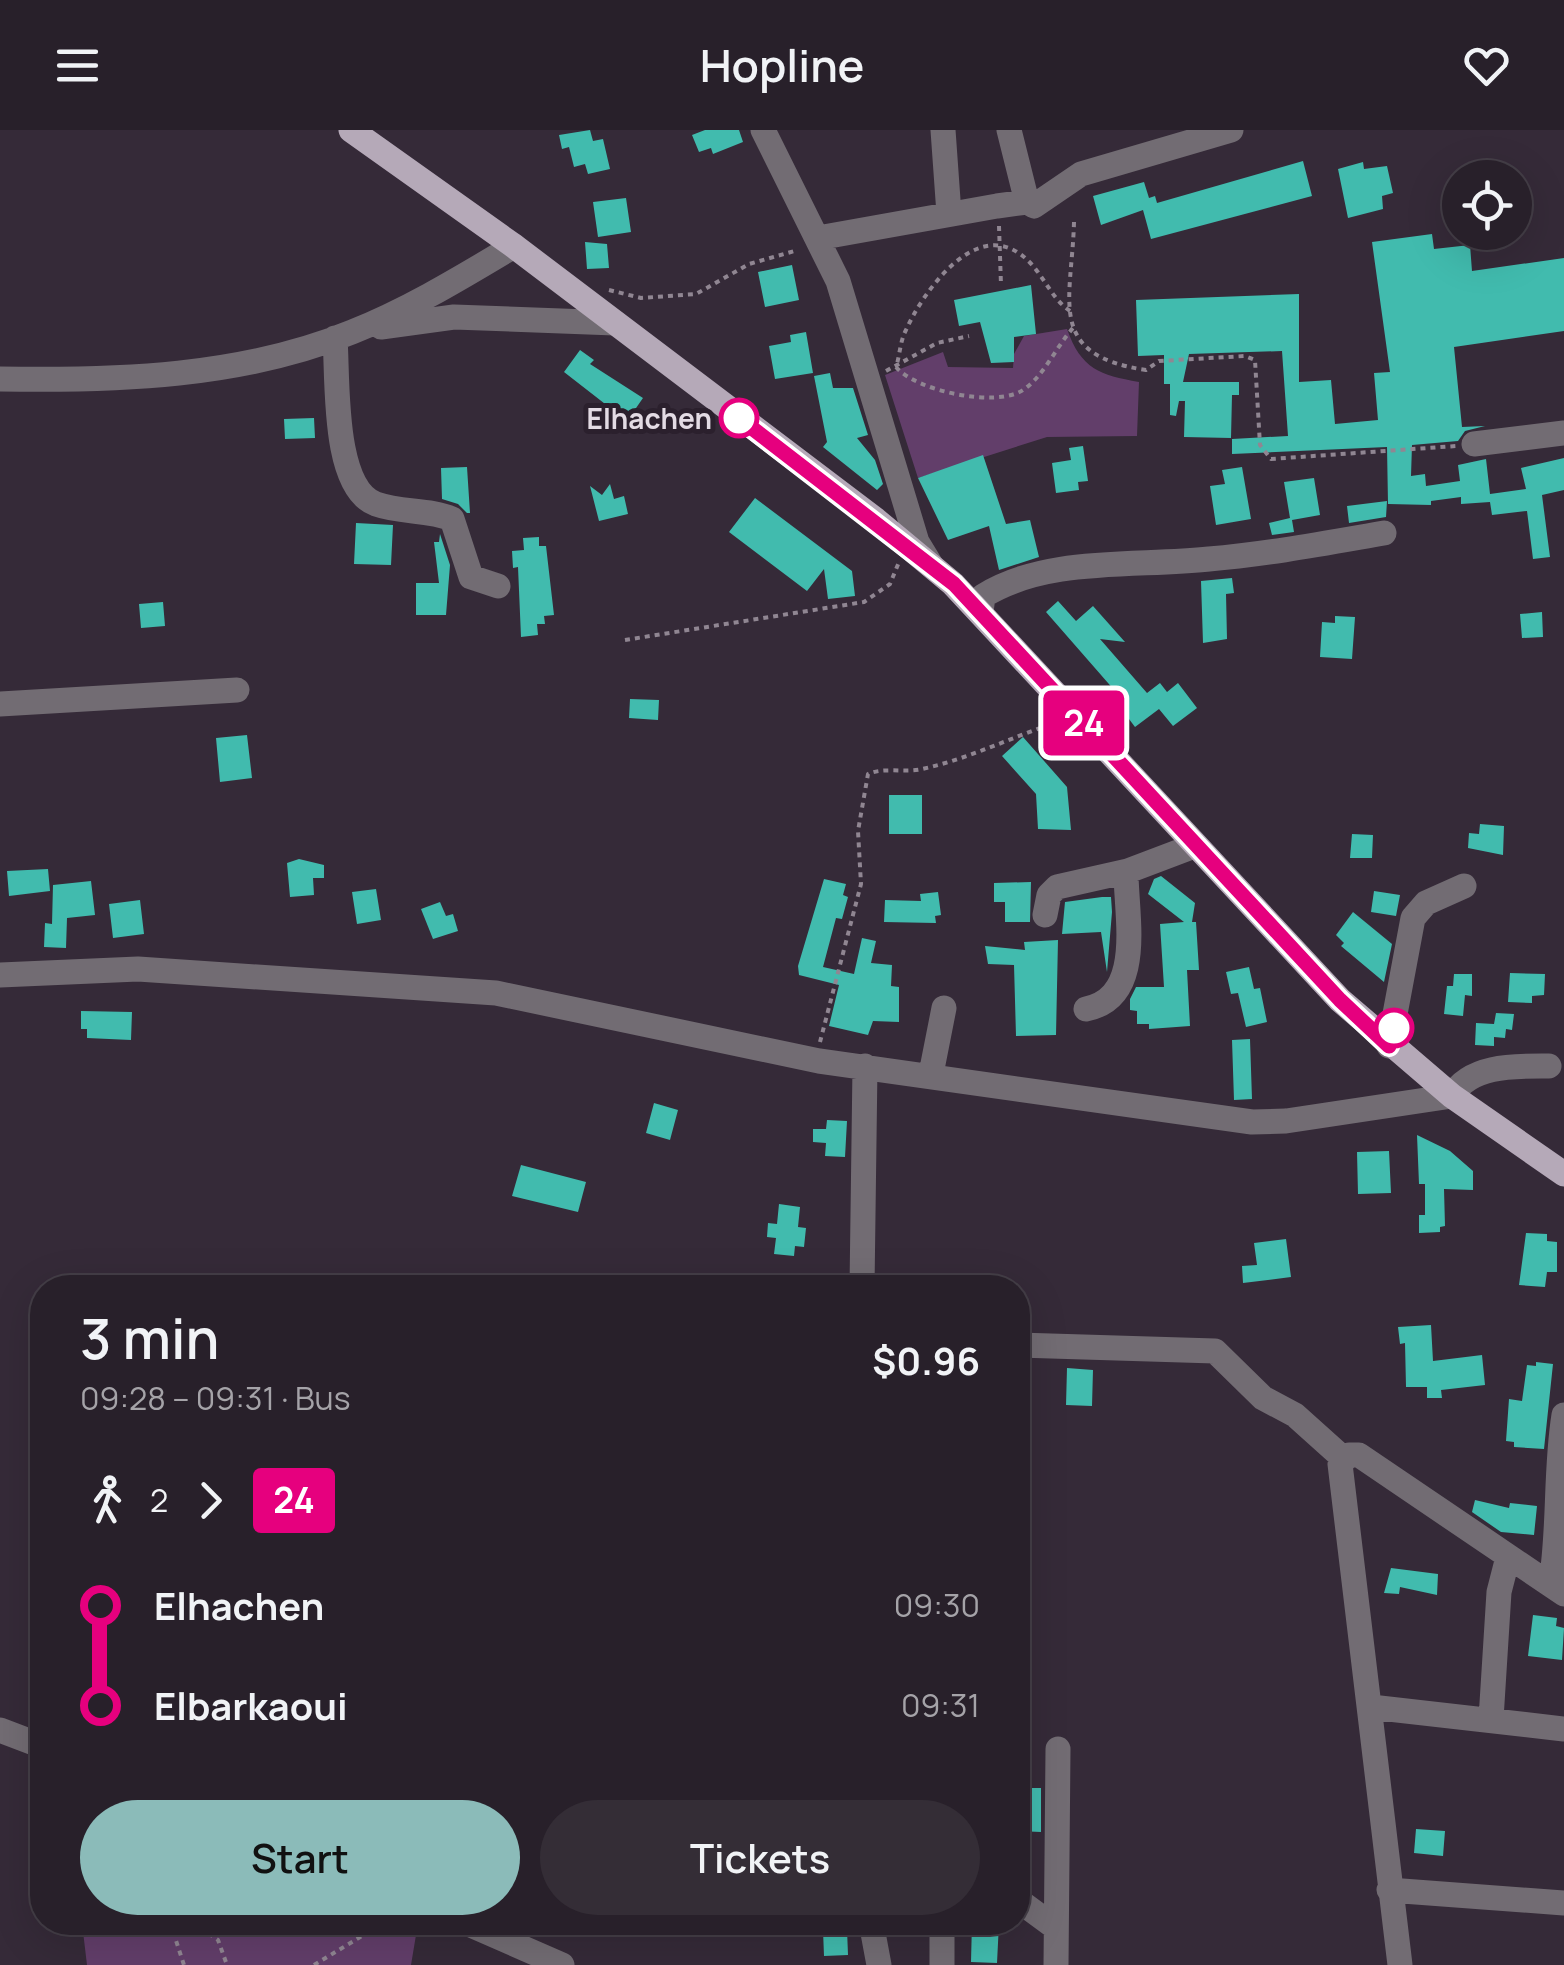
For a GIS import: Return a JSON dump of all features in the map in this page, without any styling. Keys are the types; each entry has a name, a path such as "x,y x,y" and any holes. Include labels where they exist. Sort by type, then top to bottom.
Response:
{"main road":[{"path":"351,130 514,246 931,565 981,612 1340,1000 1389,1046 1452,1096 1564,1174"}],"street":[{"path":"763,130 820,242 868,378 917,542 931,565"},
{"path":"943,130 949,214"},
{"path":"1009,130 1026,202"},
{"path":"820,242 949,214 1026,202 1034,206 1091,170 1230,130"},
{"path":"345,335 514,246"},
{"path":"0,379 118,378 207,370 345,335 454,317 615,324"},
{"path":"345,335 345,456 358,491 377,504 452,519 471,577 498,586"},
{"path":"1474,444 1564,434"},
{"path":"981,612 983,596 991,590 1046,572 1207,560 1384,533"},
{"path":"0,704 237,690"},
{"path":"1045,916 1048,895 1057,887 1126,872 1194,846"},
{"path":"1086,1009 1108,1002 1124,981 1126,872"},
{"path":"1389,1046 1412,918 1426,903 1464,886"},
{"path":"0,975 138,969 496,993 819,1060 1252,1122 1286,1121 1452,1096 1458,1085 1484,1072 1550,1066"},
{"path":"932,1074 944,1008"},
{"path":"862,1275 865,1066"},
{"path":"1030,1344 1215,1352 1263,1398 1295,1415 1344,1459"},
{"path":"1558,1589 1556,1467 1564,1415"},
{"path":"1344,1459 1359,1455 1558,1589"},
{"path":"1344,1459 1339,1482 1371,1707 1400,1965"},
{"path":"1491,1719 1499,1592 1508,1557"},
{"path":"1371,1707 1564,1729"},
{"path":"0,1730 30,1741"},
{"path":"1056,1965 1058,1749"},
{"path":"1389,1890 1564,1903"},
{"path":"1030,1909 1056,1928"},
{"path":"514,1935 562,1965"},
{"path":"873,1935 879,1965"},
{"path":"942,1935 942,1965"}],"path":[{"path":"997,206 1002,285"},
{"path":"1074,222 1070,311 1073,328 1090,354 1108,364 1146,370 1159,361 1245,356 1255,360 1260,445 1271,459 1474,444"},
{"path":"581,298 614,290 641,298 696,294 749,264 820,242"},
{"path":"896,367 907,326 949,266 971,252 1001,248 1026,259 1070,311"},
{"path":"896,367 915,383 937,390 986,396 1012,394 1029,384 1073,328"},
{"path":"868,378 937,343 968,336"},
{"path":"626,640 864,602 890,584 906,544"},
{"path":"819,1060 828,1003 861,884 858,831 868,774 916,771 962,759 1025,730 1077,715"},
{"path":"174,1935 184,1965"},
{"path":"211,1935 218,1940 227,1965"},
{"path":"314,1965 364,1935"}],"shaded area":[{"path":"1067,329 1079,353 1094,368 1139,382 1137,436 1047,437 918,478 885,375 943,352 948,367 1013,368 1014,354 1024,336"},
{"path":"84,1935 416,1935 411,1965 87,1965"}],"building":[{"path":"590,130 593,141 603,139 610,169 588,174 585,164 574,167 569,147 562,149 559,135"},
{"path":"705,130 739,130 743,142 713,154 711,148 699,152 692,135"},
{"path":"1303,161 1312,196 1151,239 1143,210 1101,225 1093,196 1144,182 1149,198 1155,196 1157,203"},
{"path":"1363,162 1364,169 1387,166 1393,193 1382,196 1383,209 1348,218 1338,169"},
{"path":"626,198 631,232 598,237 593,202"},
{"path":"1432,234 1434,249 1470,250 1472,271 1564,258 1564,331 1454,347 1462,427 1485,426 1465,431 1458,441 1412,445 1411,476 1425,474 1426,486 1460,481 1458,465 1486,459 1490,494 1526,489 1521,468 1564,458 1564,490 1542,495 1550,557 1533,559 1527,511 1492,515 1490,502 1461,504 1461,497 1431,501 1431,505 1388,504 1387,447 1232,454 1232,439 1288,436 1282,351 1189,354 1183,382 1239,382 1239,395 1232,395 1231,438 1184,437 1185,401 1179,401 1176,416 1170,415 1170,384 1164,384 1164,355 1138,356 1136,300 1299,294 1299,382 1331,380 1335,424 1378,420 1374,373 1390,372 1372,242"},
{"path":"585,242 607,244 609,268 587,269"},
{"path":"792,265 799,300 765,307 758,272"},
{"path":"1031,285 1036,334 1014,337 1014,362 991,363 980,322 959,326 954,300"},
{"path":"806,332 813,373 775,379 769,346 791,342 790,335"},
{"path":"580,350 594,360 590,364 643,398 627,421 564,372"},
{"path":"830,373 833,388 853,388 868,435 857,438 875,460 883,484 877,490 823,447 827,442 814,376"},
{"path":"314,418 315,438 285,439 284,419"},
{"path":"1083,446 1088,481 1078,482 1079,490 1056,493 1052,463 1071,460 1069,448"},
{"path":"983,455 1006,524 1030,520 1039,557 999,570 989,526 948,540 918,478"},
{"path":"467,467 470,513 442,499 441,468"},
{"path":"1242,467 1251,519 1216,525 1210,486 1225,484 1222,470"},
{"path":"1314,478 1320,515 1292,520 1294,532 1272,535 1269,523 1290,518 1284,482"},
{"path":"610,484 614,499 624,496 628,514 599,521 590,486 602,495"},
{"path":"755,498 852,571 855,596 828,599 824,569 807,591 729,532"},
{"path":"1387,501 1386,517 1349,523 1347,506"},
{"path":"356,523 393,525 391,565 354,564"},
{"path":"440,534 450,565 446,615 416,615 416,583 439,583 434,542 439,542"},
{"path":"539,537 539,546 546,546 554,615 544,616 545,624 537,624 538,635 521,637 518,567 513,568 512,551 524,550 523,538"},
{"path":"1232,578 1234,593 1226,594 1227,639 1203,643 1201,581"},
{"path":"1058,601 1076,621 1093,606 1125,642 1100,639 1147,693 1160,683 1167,692 1178,683 1197,708 1173,726 1159,709 1135,727 1117,703 1122,699 1046,612"},
{"path":"163,602 165,626 141,628 139,604"},
{"path":"1542,612 1543,637 1522,638 1520,614"},
{"path":"1335,616 1355,617 1352,659 1320,657 1322,622 1335,623"},
{"path":"630,699 659,700 658,720 629,718"},
{"path":"247,735 252,778 220,782 216,738"},
{"path":"1023,737 1067,787 1071,830 1038,829 1036,794 1002,756"},
{"path":"889,795 922,795 922,834 889,834"},
{"path":"1480,824 1504,826 1503,855 1468,848 1469,833 1479,834"},
{"path":"1352,834 1373,835 1372,858 1350,858"},
{"path":"299,859 324,865 324,878 313,878 314,895 290,897 287,863"},
{"path":"48,869 50,891 9,896 7,871"},
{"path":"1161,876 1195,903 1192,922 1196,922 1199,970 1187,970 1190,1026 1149,1029 1149,1024 1137,1024 1137,1011 1130,1010 1130,999 1136,987 1164,987 1160,924 1184,922 1148,894 1154,879"},
{"path":"824,879 846,884 843,895 848,897 842,919 836,918 823,967 854,974 862,938 876,941 871,963 892,965 891,986 899,987 899,1022 873,1021 868,1035 829,1026 839,985 799,975 798,966"},
{"path":"91,881 95,915 67,918 66,948 44,947 45,923 52,924 53,885"},
{"path":"1031,882 1030,922 1005,922 1005,902 994,902 994,883"},
{"path":"376,889 381,920 357,924 352,892"},
{"path":"1374,891 1400,895 1396,916 1371,912"},
{"path":"938,892 941,915 935,916 936,923 884,922 885,900 921,901 920,894"},
{"path":"1111,897 1112,912 1107,972 1101,932 1062,934 1065,902"},
{"path":"140,900 144,934 113,938 109,904"},
{"path":"440,902 446,916 453,914 458,931 433,939 421,909"},
{"path":"1353,912 1392,944 1384,982 1341,946 1344,943 1336,935"},
{"path":"1058,940 1056,1035 1016,1036 1014,965 988,964 985,946 1025,950 1024,942"},
{"path":"1249,967 1254,989 1260,988 1267,1022 1246,1027 1238,993 1231,994 1226,972"},
{"path":"1510,973 1545,974 1544,995 1532,996 1532,1003 1508,1002"},
{"path":"1454,974 1472,974 1472,996 1465,995 1463,1016 1444,1014 1447,986 1453,986"},
{"path":"81,1011 132,1012 131,1040 87,1038 87,1029 81,1029"},
{"path":"1496,1013 1514,1014 1512,1030 1506,1029 1505,1038 1494,1037 1494,1046 1475,1045 1476,1023 1494,1024"},
{"path":"1250,1039 1252,1099 1234,1100 1232,1040"},
{"path":"654,1103 678,1110 670,1140 646,1133"},
{"path":"827,1120 847,1121 845,1157 825,1156 826,1143 813,1142 813,1129 826,1129"},
{"path":"1417,1135 1450,1151 1473,1171 1473,1190 1444,1189 1445,1226 1440,1227 1440,1232 1419,1233 1419,1215 1425,1215 1425,1184 1419,1184"},
{"path":"1389,1151 1391,1193 1358,1194 1357,1152"},
{"path":"521,1165 586,1182 578,1212 512,1196"},
{"path":"779,1204 800,1207 798,1227 806,1228 804,1247 795,1246 794,1256 774,1254 776,1238 767,1237 768,1223 777,1224"},
{"path":"1526,1233 1547,1234 1547,1241 1557,1242 1557,1272 1547,1272 1545,1287 1519,1285"},
{"path":"1286,1239 1291,1277 1243,1283 1242,1266 1257,1265 1254,1243"},
{"path":"1431,1325 1433,1361 1482,1355 1485,1385 1441,1390 1442,1398 1427,1398 1427,1387 1406,1387 1405,1343 1400,1344 1398,1327"},
{"path":"1536,1362 1553,1364 1544,1449 1514,1447 1514,1442 1506,1441 1509,1399 1522,1401 1527,1365 1536,1366"},
{"path":"1067,1368 1093,1370 1092,1406 1066,1405"},
{"path":"1475,1500 1509,1508 1510,1503 1537,1506 1534,1535 1501,1532 1472,1512"},
{"path":"1391,1568 1438,1574 1437,1595 1400,1587 1399,1594 1384,1593"},
{"path":"1533,1615 1557,1618 1556,1626 1564,1628 1562,1660 1528,1656"},
{"path":"1030,1788 1041,1788 1041,1832 1030,1832"},
{"path":"1416,1829 1445,1831 1443,1856 1414,1853"},
{"path":"823,1935 847,1935 848,1955 824,1956"},
{"path":"972,1935 998,1935 997,1963 971,1962"}],"bus line":[{"name":"24","path":"739,418 954,584 1194,846 1389,1046 1394,1028"}],"place":[{"name":"Elhachen","path":"739,418"}]}
